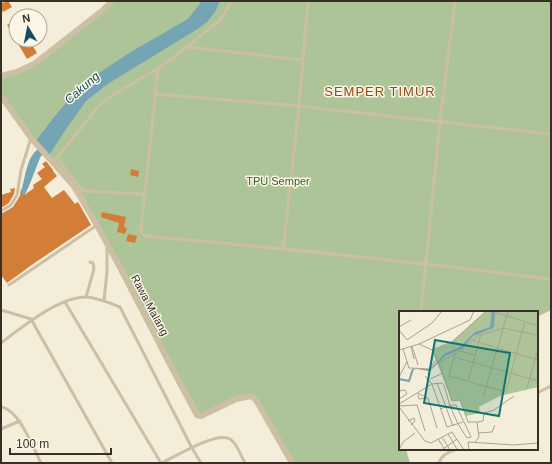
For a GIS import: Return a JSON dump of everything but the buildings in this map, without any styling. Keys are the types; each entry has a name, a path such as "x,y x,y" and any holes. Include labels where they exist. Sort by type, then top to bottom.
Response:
{"street":[{"path":"1,76 17,72 34,64 103,10 112,1"},
{"name":"Rawa Malang","path":"1,96 32,140 48,157 55,161 73,185 97,225 197,415 201,416 236,399 250,396 256,400 292,463"}],"lane":[{"path":"144,194 83,191 55,161 102,102 158,68 187,47 219,21 232,1"},
{"path":"283,248 299,106 308,1"},
{"path":"421,311 440,122 455,1"},
{"path":"187,47 303,60"},
{"path":"158,68 141,231 145,236 283,248 426,263 551,279"},
{"path":"155,94 299,106 551,134"},
{"path":"1,211 11,205 17,195 21,170 32,140"},
{"path":"9,285 97,225"},
{"path":"104,300 107,272 107,244"},
{"path":"86,297 94,269 93,263 90,262"},
{"path":"1,343 32,319 64,302 86,297 104,300 120,307 201,463"},
{"path":"64,302 161,463 208,440 224,436 232,440 245,463"},
{"path":"1,310 32,319 112,463"},
{"path":"538,392 551,386"},
{"path":"1,407 11,411 20,421 41,463"},
{"path":"1,429 20,421"},
{"path":"439,463 440,459 447,453 455,450"}],"green space":[{"name":"TPU Semper","path":"112,1 551,1 551,310 538,316 538,311 399,311 399,450 406,450 410,463 291,463 256,400 246,396 201,416 73,185 41,149 1,96 1,76 34,64"}],"water":[{"name":"Cakung","path":"202,1 220,1 215,12 207,22 109,83 86,101 48,157 35,142 81,85 129,53 188,19"},
{"path":"39,149 45,154 41,156 21,202 9,215 19,198 28,164 34,153"}],"district":[{"name":"SEMPER TIMUR","path":"380,91"}]}
